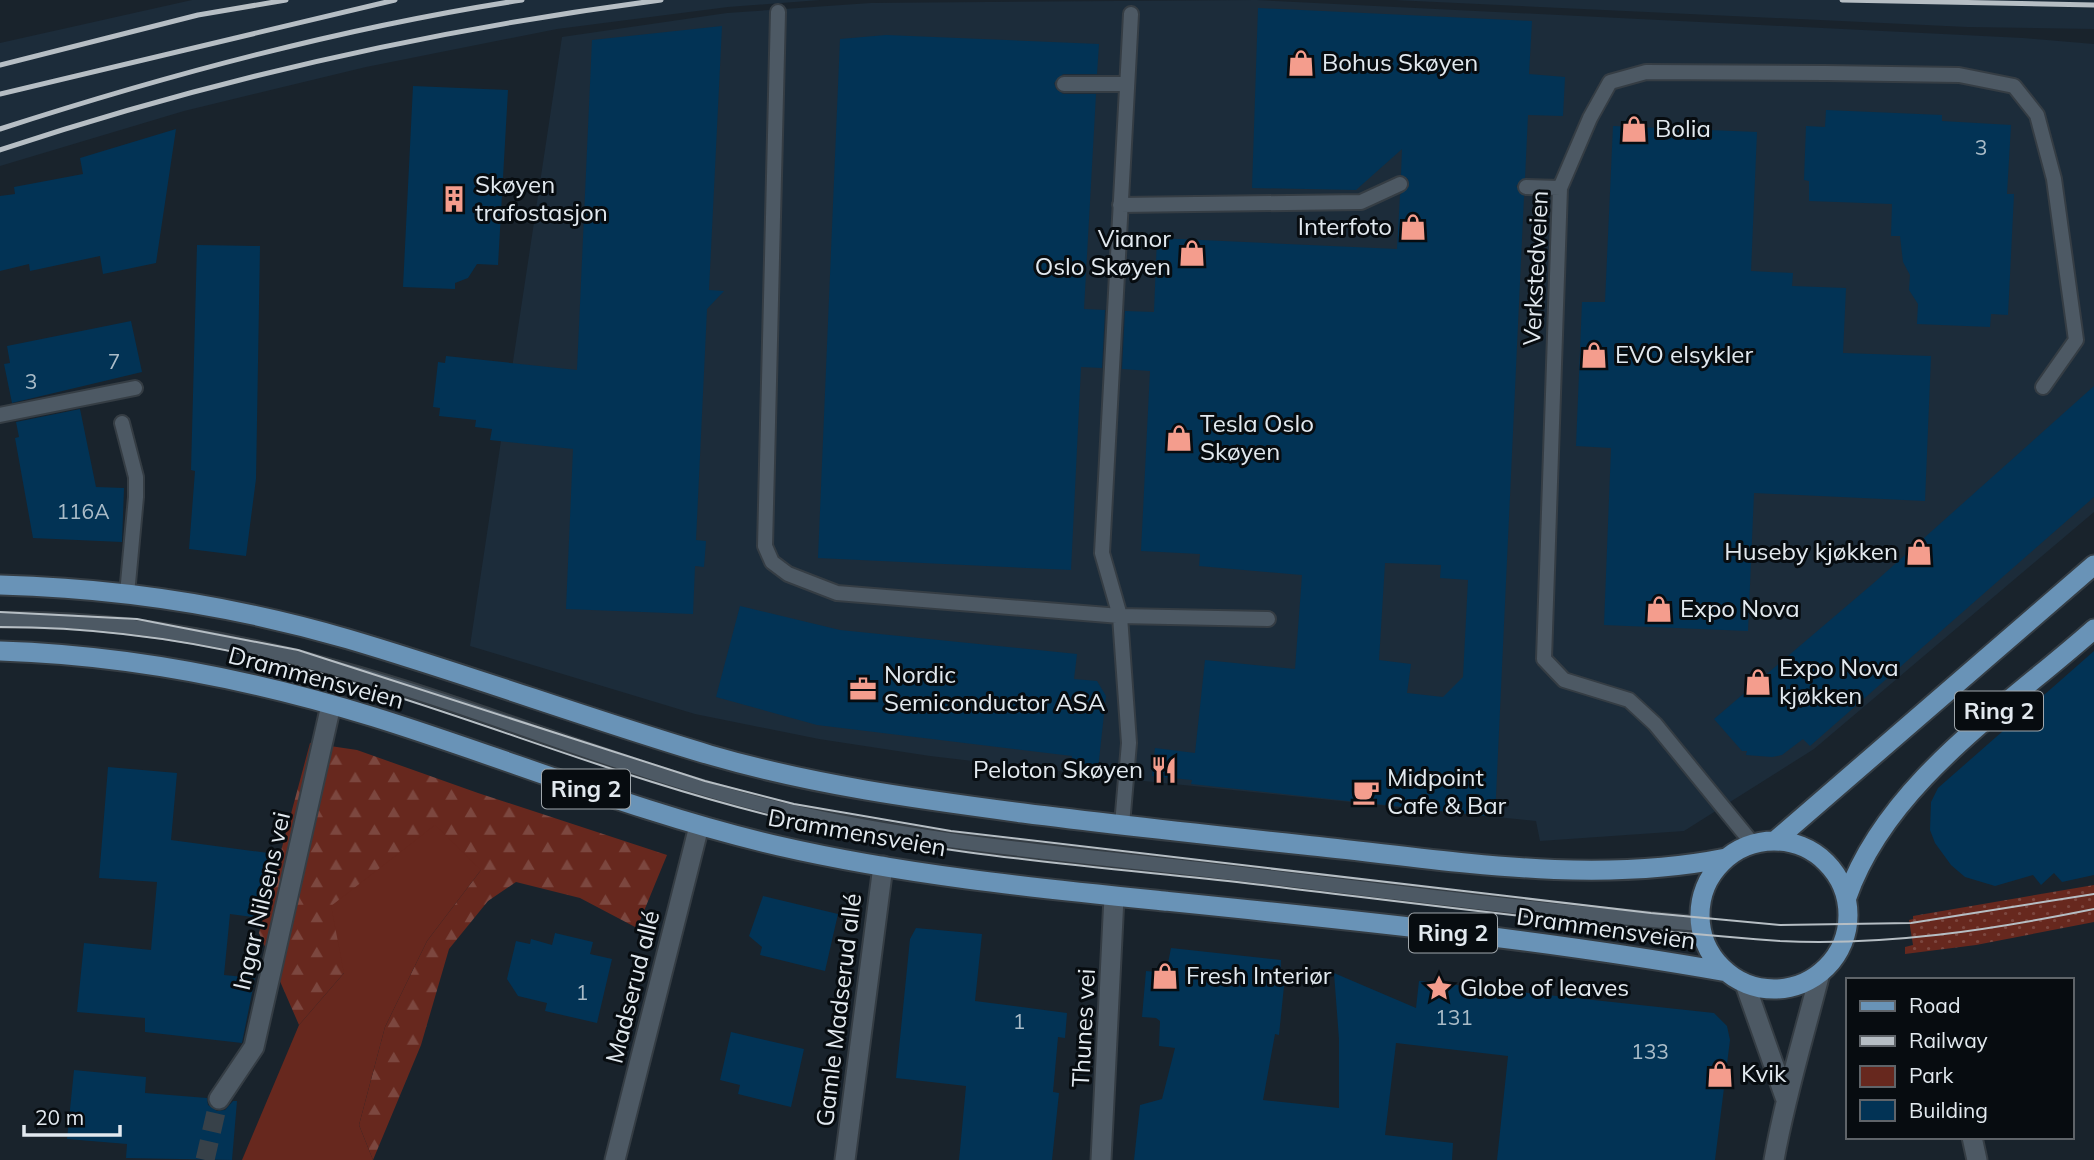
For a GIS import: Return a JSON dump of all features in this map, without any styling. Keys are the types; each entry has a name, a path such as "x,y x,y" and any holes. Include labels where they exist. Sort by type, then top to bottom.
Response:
{"main road":[{"name":"Ring 2","path":"1776,840 2094,565"},
{"name":"Drammensveien","path":"0,584 72,587 214,607 345,638 680,746 813,782 900,798 1122,825 1560,869 1622,871 1678,868 1726,858"},
{"name":"Ring 2","path":"1847,897 1858,865 1875,836 1906,795 2094,629"},
{"name":"Drammensveien","path":"0,651 66,653 139,660 251,683 331,705 699,826 780,846 883,866 1114,897 1575,947 1727,972"},
{"path":"1776,840 1800,845 1821,856 1837,875 1847,897 1847,935 1836,957 1820,973 1796,987 1779,989 1745,984 1727,972 1708,949 1700,924 1702,896 1711,875 1726,858 1754,844 1776,840"}],"street":[{"name":"Ingar Nilsens vei","path":"219,1099 254,1047 331,705"},
{"name":"Madserud allé","path":"615,1160 699,826"},
{"name":"Gamle Madserud allé","path":"845,1160 883,866"},
{"name":"Thunes vei","path":"1101,1160 1114,897"},
{"path":"1774,1160 1785,1097 1798,1062 1820,973"},
{"path":"1745,984 1785,1097"},
{"path":"1972,1139 1977,1160"}],"lane":[{"path":"778,12 765,546 772,562 788,574 837,593 1120,616 1268,619"},
{"path":"1122,825 1129,743 1120,616 1101,553 1131,14"},
{"name":"Verkstedveien","path":"1754,844 1655,724 1629,700 1564,680 1544,659 1560,188 1590,118 1610,82 1646,72 1959,75 2014,86 2037,114 2054,179 2076,340 2043,387"},
{"path":"1063,84 1126,84"},
{"path":"1120,205 1361,202 1400,184"},
{"path":"1526,187 1560,188"},
{"path":"0,415 135,388"},
{"path":"122,423 136,477 127,594"},
{"path":"0,620 102,624 251,647 386,683 702,790 841,823 1012,849 1700,924"}],"shaded area":[{"path":"192,0 820,0 728,7 557,29 366,67 184,111 0,166 0,43"},
{"path":"1256,0 2023,38 2094,44 2094,512 1814,749 1684,831 1540,841 1536,821 930,756 819,739 695,714 470,646 562,37 727,13 871,3"},
{"path":"1394,0 2094,0 2094,29 1967,27"}],"green space":[{"path":"310,743 357,750 667,855 637,928 580,898 516,882 488,901 449,949 421,1045 373,1160 359,1125 385,1027 427,941 481,870 344,973 299,1025 259,933"},
{"path":"435,825 481,870 427,941 385,1027 359,1125 373,1160 242,1160 299,1025 344,973 331,906"},
{"path":"2094,885 2094,922 1976,945 1905,954 1905,947 1913,945 1909,920 1913,919 1913,916"}],"building":[{"path":"1258,8 1532,21 1529,74 1565,77 1563,116 1528,115 1525,178 1516,186 1524,196 1495,817 1191,784 1192,780 1152,776 1155,748 1195,753 1205,660 1295,669 1302,575 1199,566 1200,554 1141,551 1150,371 1122,369 1125,311 1154,312 1157,238 1397,249 1400,195 1409,186 1408,179 1401,175 1402,149 1356,190 1252,188","holes":["1385,563 1441,565 1440,578 1468,580 1463,677 1443,697 1407,693 1411,664 1379,660"]},
{"path":"722,26 709,290 724,291 707,309 696,540 706,541 704,567 695,566 693,614 566,609 573,449 490,440 492,429 475,427 476,420 439,416 440,408 433,407 438,362 445,363 446,356 577,370 592,40"},
{"path":"886,35 1099,44 1097,74 1063,74 1054,83 1056,89 1063,94 1096,94 1084,309 1105,310 1102,368 1081,367 1071,570 818,558 840,39"},
{"name":"Skøyen trafostasjon","path":"413,86 508,90 498,265 477,264 468,278 455,283 455,289 403,287"},
{"path":"1826,110 1942,115 1942,121 2011,125 2007,194 2014,194 2008,315 1991,314 1990,327 1917,324 1918,304 1909,290 1910,275 1903,262 1900,236 1891,236 1892,204 1809,201 1809,181 1804,180 1806,126 1825,127"},
{"path":"1613,126 1757,132 1751,271 1793,273 1792,286 1846,288 1843,353 1931,356 1925,501 1754,493 1748,631 1604,625 1611,448 1576,446 1582,302 1605,302"},
{"path":"176,129 156,263 103,274 100,256 30,271 29,264 0,271 0,196 15,194 14,187 83,174 80,158"},
{"path":"197,245 260,246 256,479 246,556 189,549 195,471 191,470"},
{"path":"131,321 142,372 12,403 4,364 10,363 7,346"},
{"path":"2094,386 2094,497 1810,746 1803,739 1782,755 1746,755 1747,751 1742,751 1714,719 1876,581"},
{"path":"80,409 96,487 124,488 122,542 33,538 15,438 19,437 16,422"},
{"path":"740,606 840,630 1077,654 1074,679 1097,681 1106,696 1098,769 1071,766 1072,756 817,725 716,697"},
{"path":"2094,651 2094,875 2062,882 2054,873 2041,885 2033,875 1995,886 1965,877 1951,865 1935,843 1930,830 1931,802 1938,788"},
{"path":"108,767 177,773 171,840 268,853 260,918 230,914 224,975 255,978 242,1043 145,1032 145,1018 77,1012 84,943 151,950 157,882 99,878"},
{"path":"763,896 838,914 825,971 760,955 762,947 749,936"},
{"path":"916,928 982,934 975,1001 1067,1013 1065,1038 1058,1037 1053,1092 1059,1093 1052,1160 959,1160 966,1086 896,1078 910,939"},
{"path":"555,933 593,942 590,954 612,959 597,1023 545,1011 547,1003 518,996 507,979 516,941 530,944 531,939 552,945"},
{"path":"1171,948 1281,960 1280,985 1284,986 1279,1035 1275,1034 1263,1100 1339,1108 1339,1039 1334,973 1416,1008 1419,981 1714,1013 1727,1026 1730,1040 1715,1160 1497,1160 1508,1056 1396,1043 1385,1135 1453,1143 1452,1160 1134,1160 1140,1105 1162,1099 1175,1048 1159,1046 1160,1021 1142,1017 1146,971 1166,973"},
{"path":"731,1032 804,1049 791,1107 738,1094 740,1085 720,1080"},
{"path":"74,1070 146,1077 145,1093 207,1098 208,1105 217,1111 225,1110 233,1101 237,1101 232,1160 126,1158 127,1144 67,1139"}],"tunnel":[{"path":"205,1160 219,1099"}],"tram line":[{"path":"0,612 137,619 298,650 705,781 794,804 951,831 1651,913 1780,925 1911,923 2094,894"},
{"path":"0,627 126,634 251,656 390,694 614,770 728,804 842,831 956,851 1579,922 1780,941 1899,939 2016,924 2094,909"}],"railway":[{"path":"0,65 198,15 286,0"},
{"path":"0,94 395,0"},
{"path":"0,129 128,89 258,54 390,24 522,0"},
{"path":"0,150 162,101 327,59 493,26 661,0"},
{"path":"1842,0 2094,5"}],"place":[{"name":"Bohus Skøyen","path":"1301,63"},
{"name":"Bolia","path":"1634,129"},
{"name":"Skøyen trafostasjon","path":"454,199"},
{"name":"Interfoto","path":"1413,227"},
{"name":"Vianor Oslo Skøyen","path":"1192,253"},
{"name":"EVO elsykler","path":"1594,355"},
{"name":"Tesla Oslo Skøyen","path":"1179,438"},
{"name":"Huseby kjøkken","path":"1919,552"},
{"name":"Expo Nova","path":"1659,609"},
{"name":"Expo Nova kjøkken","path":"1758,682"},
{"name":"Nordic Semiconductor ASA","path":"863,689"},
{"name":"Peloton Skøyen","path":"1164,770"},
{"name":"Midpoint Cafe & Bar","path":"1366,792"},
{"name":"Fresh Interiør","path":"1165,976"},
{"name":"Globe of leaves","path":"1439,988"},
{"name":"Kvik","path":"1720,1074"}]}
